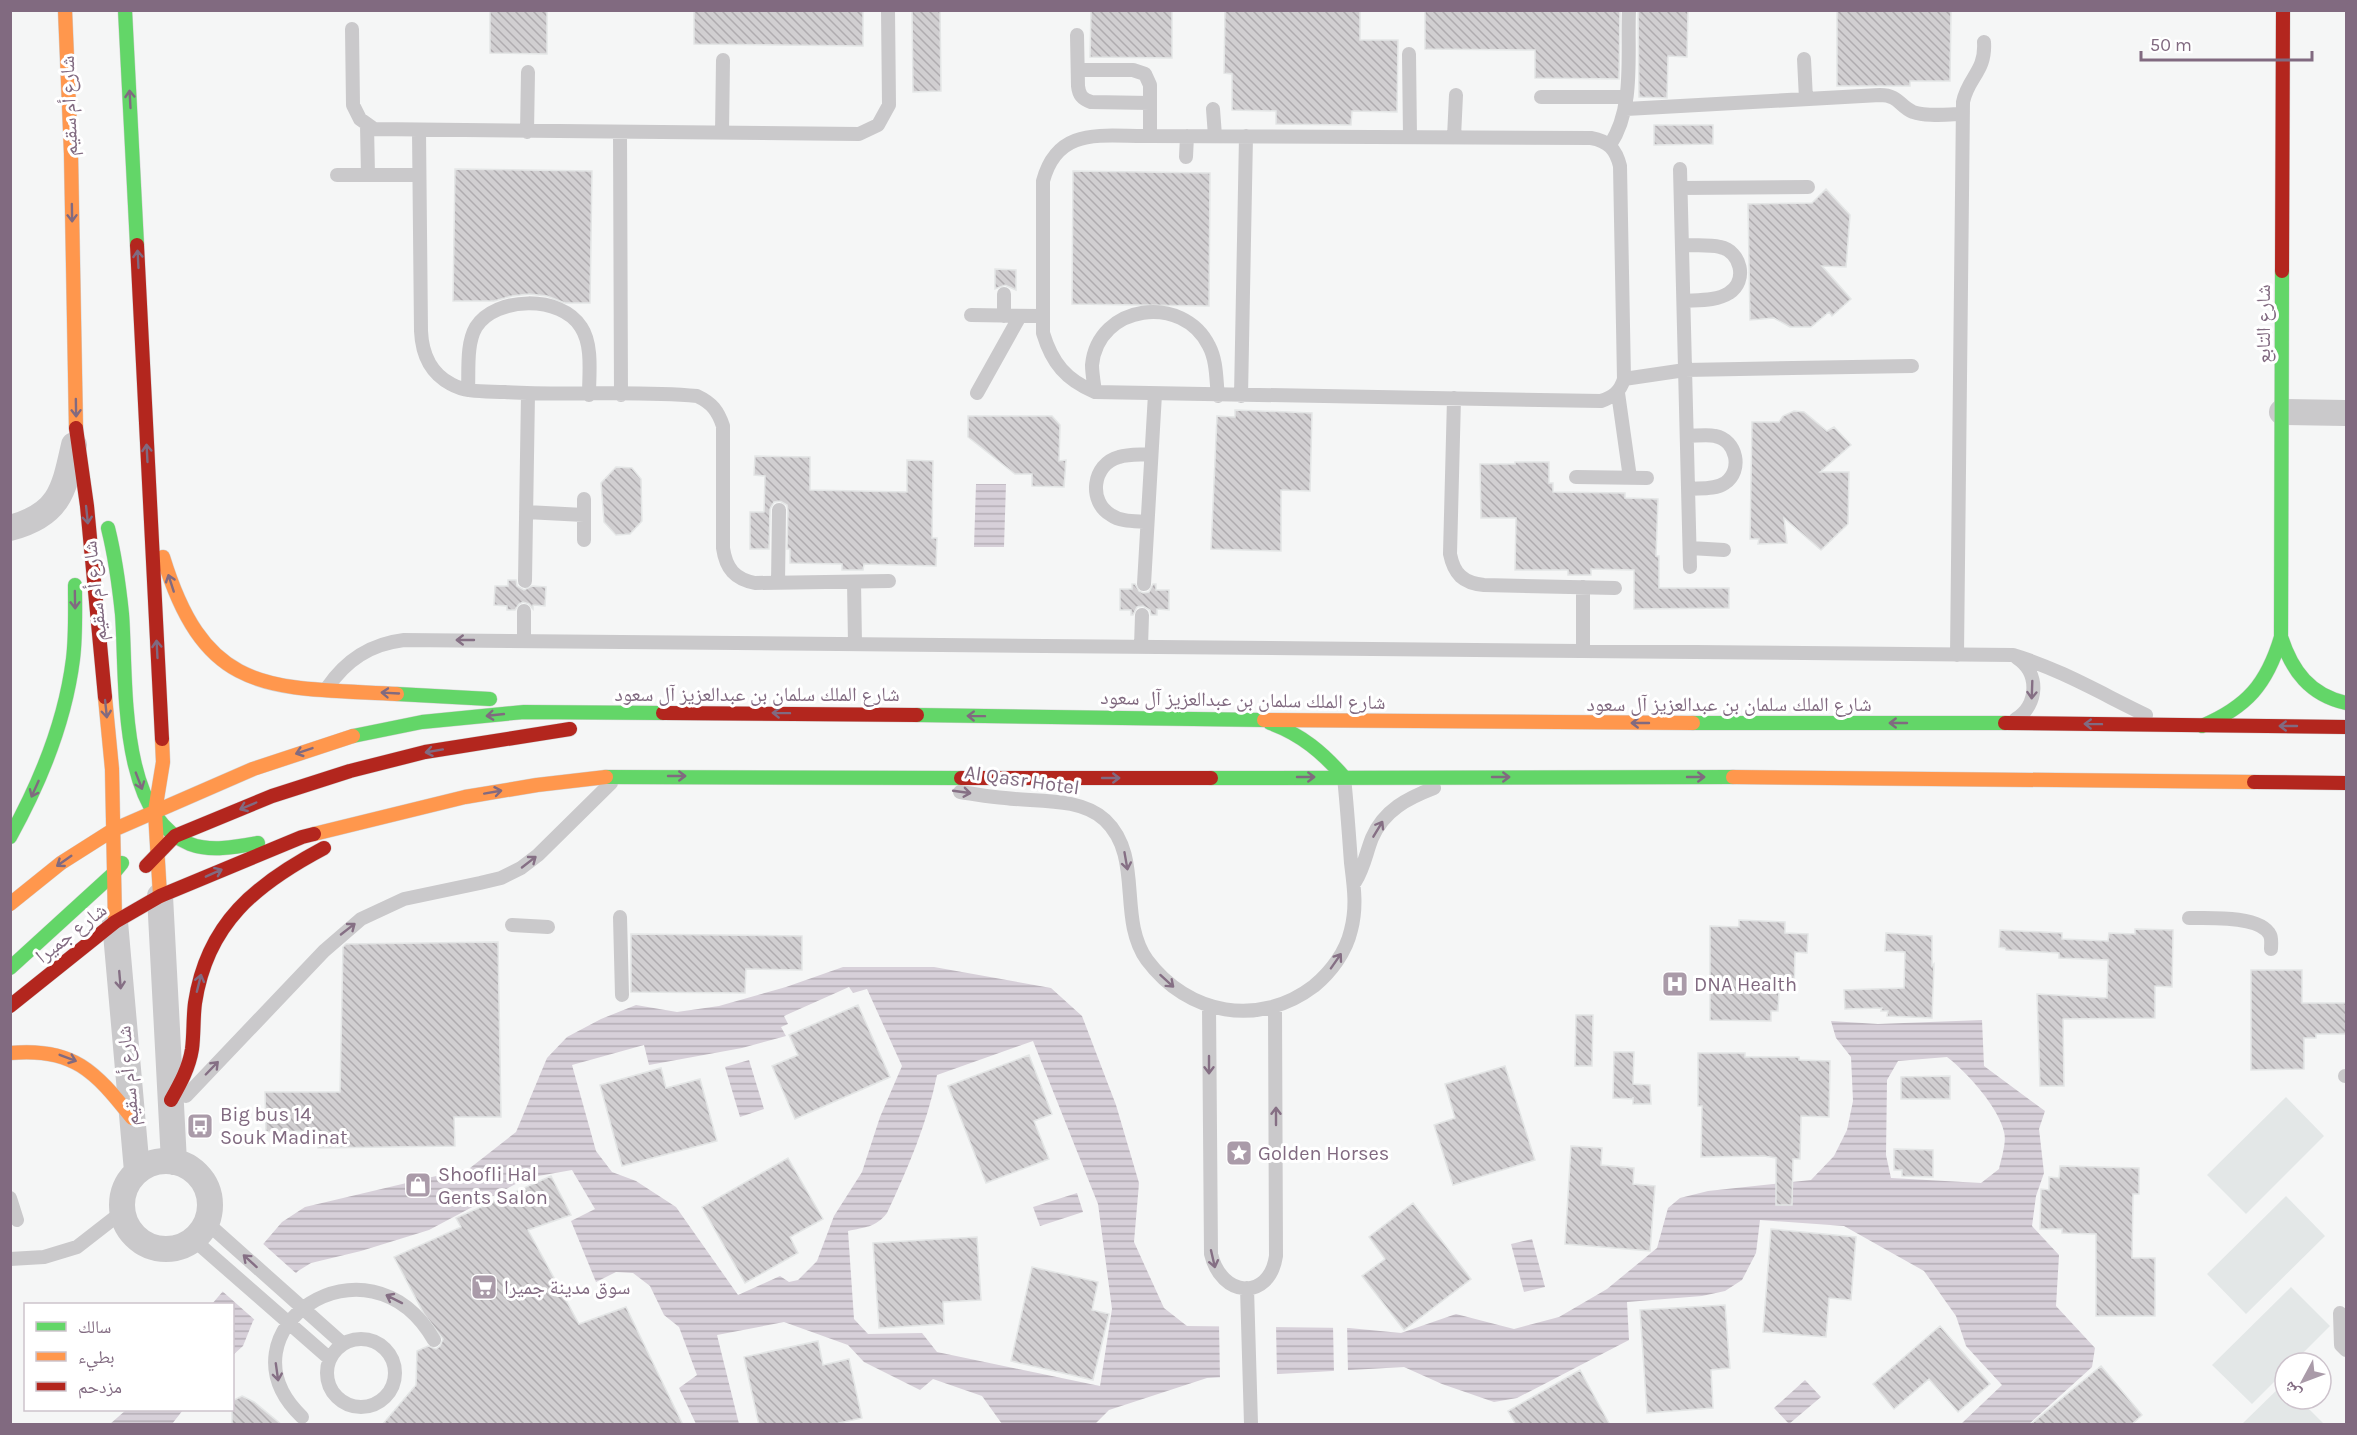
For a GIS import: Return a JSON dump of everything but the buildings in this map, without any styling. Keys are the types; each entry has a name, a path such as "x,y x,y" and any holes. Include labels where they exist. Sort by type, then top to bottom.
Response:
{"main road":[{"name":"شارع أم سقيم","path":"65,10 72,154 76,436 87,506 112,768 116,922"},
{"name":"شارع أم سقيم","path":"125,10 163,762 155,811 160,896"},
{"name":"شارع التابع","path":"2202,726 2239,708 2255,693 2276,657 2281,637 2283,10"},
{"path":"76,436 101,501"},
{"path":"74,522 76,436"},
{"path":"150,512 176,597 200,638 211,652 225,663 256,679 326,690 721,712"},
{"path":"106,518 121,608 130,741 134,765 142,789 155,811 176,836 189,844 204,848 302,837 476,795 537,785 618,776 1821,777 2346,783"},
{"path":"10,837 49,754 68,690 76,627 75,568"},
{"name":"شارع التابع","path":"2281,637 2286,655 2295,671 2307,685 2323,695 2346,703"},
{"name":"شارع الملك سلمان بن عبدالعزيز آل سعود","path":"155,811 253,769 329,743 422,722 524,712 1255,718 1363,722 2010,723 2346,727"},
{"path":"136,880 156,854 176,836 272,796 350,771 425,752 536,734 721,712"},
{"path":"1255,718 1276,724 1315,746 1344,777"},
{"path":"10,904 61,863 114,830 155,811"},
{"path":"141,837 155,811"},
{"path":"172,1105 185,1076 192,1050 195,1001 206,960 227,922 242,903 279,872 394,814"},
{"path":"160,896 302,837"},
{"path":"10,968 113,874 130,853"},
{"path":"36,882 62,889 68,903 65,916"},
{"path":"116,922 127,894"},
{"name":"شارع جميرا","path":"10,1006 85,944 116,922 160,896"},
{"path":"10,1053 38,1051 53,1053 82,1064 106,1084 132,1118"}],"street":[{"path":"2282,412 2346,412"},
{"path":"10,528 34,520 57,501 65,484 76,436"},
{"name":"شارع أم سقيم","path":"160,896 174,1162"},
{"name":"شارع أم سقيم","path":"116,922 137,1171"},
{"path":"161,1161 174,1162 192,1170 205,1185 210,1210 204,1235 172,1249 148,1246 135,1238 122,1212 122,1198 126,1185 137,1171 148,1165 161,1161"}],"lane":[{"path":"352,29 353,105 367,125 383,131 859,134 878,124 889,105 888,10"},
{"path":"1610,145 1622,122 1626,103 1629,10"},
{"path":"1077,35 1079,93 1084,99 1091,102 1150,103"},
{"path":"1957,655 1962,114 1965,93 1981,66 1984,42"},
{"path":"1409,54 1410,137"},
{"path":"1804,59 1806,99"},
{"path":"722,133 723,60"},
{"path":"1078,70 1140,71 1149,79 1150,136"},
{"path":"527,132 528,72"},
{"path":"1454,138 1456,95"},
{"path":"1541,97 1626,103 1888,95 1896,98 1913,112 1962,114"},
{"path":"1213,109 1215,136"},
{"path":"367,125 368,175"},
{"path":"419,131 422,348 428,363 439,376 452,386 468,390 528,394 698,396 710,402 719,413 723,426 723,548 725,561 732,573 742,580 755,583 889,581"},
{"path":"620,133 621,395"},
{"path":"1186,157 1187,136"},
{"path":"1240,396 1246,136"},
{"path":"1618,393 1601,401 1218,396 1095,392 1066,376 1055,364 1043,333 1043,182 1048,164 1058,150 1073,140 1091,137 1591,138 1601,140 1610,145 1617,154 1620,166 1624,379 1618,393 1630,477"},
{"path":"1680,169 1690,567"},
{"path":"337,175 419,175"},
{"path":"1681,188 1808,187"},
{"path":"1682,245 1720,246 1731,252 1738,261 1741,272 1738,284 1731,293 1720,298 1683,301"},
{"path":"1004,294 1004,315"},
{"path":"468,390 471,340 482,319 502,307 540,305 564,310 581,327 588,349 589,395"},
{"path":"1095,392 1092,365 1096,349 1104,336 1115,324 1128,316 1159,311 1189,322 1200,333 1209,346 1214,361 1218,396"},
{"path":"972,315 1042,316"},
{"path":"977,393 1020,316"},
{"path":"1624,379 1685,370 1912,366"},
{"path":"525,580 528,394"},
{"path":"1144,584 1155,394"},
{"path":"1454,399 1450,554 1453,566 1460,577 1471,584 1484,585 1615,588"},
{"path":"1687,436 1716,436 1726,441 1734,450 1736,461 1734,473 1727,482 1716,487 1689,489"},
{"path":"1147,522 1118,519 1108,514 1101,507 1095,487 1097,477 1109,461 1118,457 1151,454"},
{"path":"1576,477 1647,478"},
{"path":"584,499 584,540"},
{"path":"778,583 779,510"},
{"path":"526,512 584,515"},
{"path":"1690,548 1724,550"},
{"path":"854,582 855,644"},
{"path":"1583,587 1583,651"},
{"path":"524,611 524,641"},
{"path":"1141,647 1142,615"},
{"path":"326,690 337,673 351,660 383,644 404,640 2013,655 2064,674 2166,725"},
{"path":"2010,723 2023,714 2032,701 2034,685 2027,667 2013,655"},
{"path":"172,1105 342,934 361,919 404,899 480,884 501,878 521,868 538,855 618,776"},
{"name":"Al Qasr Hotel","path":"884,778 944,790 1085,808 1104,818 1118,835 1126,856 1134,933 1146,958 1163,979 1177,990 1209,1006 1242,1012 1275,1007 1301,996 1323,978 1340,956 1351,933 1356,908 1355,882 1344,777"},
{"name":"Al Qasr Hotel","path":"1355,882 1365,864 1372,837 1392,810 1417,795 1464,777"},
{"path":"620,917 622,995"},
{"path":"2189,918 2250,921 2263,926 2271,936 2271,949"},
{"path":"512,925 548,927"},
{"path":"1209,1006 1211,1254 1218,1275 1226,1283 1247,1288 1264,1281 1274,1266 1276,1256 1275,1007"},
{"path":"10,1198 17,1220"},
{"path":"10,1259 44,1257 77,1247 122,1212"},
{"path":"204,1235 284,1291 343,1344"},
{"path":"204,1235 270,1306 330,1359"},
{"path":"1247,1288 1251,1425"},
{"path":"302,1417 289,1405 280,1390 275,1374 275,1356 280,1338 302,1308 333,1292 367,1290 399,1301 425,1324 434,1340"},
{"path":"2340,1313 2341,1345 2346,1350"},
{"path":"361,1339 371,1340 387,1351 395,1368 395,1378 388,1394 382,1401 366,1407 348,1405 340,1400 329,1386 327,1377 330,1359 343,1344 361,1339"}],"shaded area":[{"path":"976,484 1006,484 1004,547 974,547"},
{"path":"843,967 934,967 1051,988 1082,1016 1116,1105 1139,1183 1134,1242 1164,1308 1187,1326 1349,1328 1401,1333 1456,1314 1514,1329 1559,1317 1607,1289 1657,1248 1668,1208 1680,1198 1708,1191 1811,1180 1834,1156 1847,1130 1853,1101 1851,1057 1836,1038 1831,1021 1878,1024 1982,1020 1984,1066 2045,1111 2039,1129 2044,1173 2036,1196 2032,1226 2059,1255 2056,1306 2095,1348 2092,1367 2029,1424 1961,1424 2002,1385 1966,1346 1956,1316 1924,1271 1844,1226 1760,1220 1756,1253 1742,1280 1725,1291 1702,1296 1627,1302 1629,1340 1517,1398 1494,1402 1442,1384 1404,1367 1207,1378 1109,1410 1095,1424 1002,1424 982,1396 933,1379 920,1390 864,1362 848,1345 784,1322 717,1335 739,1424 696,1424 679,1388 697,1375 679,1327 664,1315 650,1286 633,1273 616,1272 596,1282 571,1221 595,1209 572,1170 527,1178 429,1230 361,1251 311,1263 298,1271 253,1321 243,1346 234,1354 234,1303 213,1303 282,1222 305,1207 470,1168 516,1132 547,1058 567,1037 601,1019 636,1005 677,1012 719,1006 786,987","holes":["849,987 853,993 867,989 902,1066 880,1117 862,1172 834,1216 817,1261 798,1280 789,1282 780,1276 738,1295 676,1207 636,1181 612,1172 596,1151 572,1065 644,1045 649,1065 742,1048 786,1036 781,1027 788,1024 784,1016","1033,1041 1098,1204 1112,1309 1100,1386 937,1352 922,1333 868,1334 854,1319 848,1231 874,1224 887,1213 916,1146 937,1075","1947,1057 1964,1072 1989,1102 2001,1123 2005,1141 1999,1169 1981,1183 1891,1178 1886,1155 1887,1080 1898,1061"]},
{"path":"749,1060 764,1109 740,1117 725,1067"},
{"path":"2286,1097 2324,1136 2246,1214 2207,1175"},
{"path":"1077,1193 1083,1212 1040,1226 1033,1207"},
{"path":"2286,1196 2325,1236 2246,1314 2207,1274"},
{"path":"1532,1239 1545,1287 1524,1292 1511,1244"},
{"path":"2291,1287 2330,1326 2305,1351 2273,1351 2273,1383 2252,1404 2212,1365"},
{"path":"1805,1380 1821,1397 1789,1424 1774,1408"},
{"path":"2273,1394 2273,1411 2311,1411 2323,1423 2321,1424 2242,1424"},
{"path":"125,1411 182,1411 172,1424 110,1424"}],"pier":[{"path":"261,1242 298,1275 256,1321 221,1290"},
{"path":"1219,1323 1276,1324 1277,1377 1220,1380"},
{"path":"1333,1325 1347,1325 1348,1373 1334,1374"}],"traffic: fast":[{"path":"125,10 137,245"},
{"path":"2202,726 2231,711 2253,692 2269,668 2281,637 2282,271"},
{"path":"108,528 122,614 126,707 130,742 138,775 149,805 166,828 190,844 215,848 258,843"},
{"path":"10,837 32,795 58,729 64,706 74,650 75,585"},
{"path":"2281,637 2291,661 2304,680 2322,694 2346,703"},
{"path":"397,694 490,699"},
{"path":"353,736 422,722 524,712 663,713"},
{"path":"917,715 1264,720"},
{"path":"1270,723 1311,745 1344,777"},
{"path":"1693,723 2005,723"},
{"path":"606,777 961,778"},
{"path":"1211,778 1733,777"},
{"path":"10,968 113,874 122,863"}],"traffic: slow":[{"path":"65,10 71,154 76,428"},
{"path":"163,557 180,603 200,636 222,660 248,675 278,684 312,689 397,694"},
{"path":"105,697 112,769 115,922"},
{"path":"1264,720 1693,723"},
{"path":"10,904 61,863 113,830 253,769 353,736"},
{"path":"160,896 155,811 163,762 162,739"},
{"path":"314,834 465,797 606,777"},
{"path":"1733,777 2254,782"},
{"path":"10,1053 50,1054 81,1066 106,1087 132,1118"}],"traffic: jam":[{"path":"2282,271 2283,10"},
{"path":"137,245 162,739"},
{"path":"76,428 87,506 105,697"},
{"path":"663,713 917,715"},
{"path":"2005,723 2346,727"},
{"path":"146,866 175,836 272,796 350,771 425,752 570,729"},
{"path":"961,778 1211,778"},
{"path":"2254,782 2346,783"},
{"path":"10,1006 115,922 160,896 314,834"},
{"path":"171,1100 184,1076 191,1056 195,1003 201,975 223,928 256,892 277,876 324,848"}],"place":[{"name":"DNA Health","path":"1675,984"},
{"name":"Big bus 14 Souk Madinat","path":"200,1126"},
{"name":"Golden Horses","path":"1239,1153"},
{"name":"Shoofli Hal Gents Salon","path":"418,1185"},
{"name":"سوق مدينة جميرا","path":"484,1287"}]}
